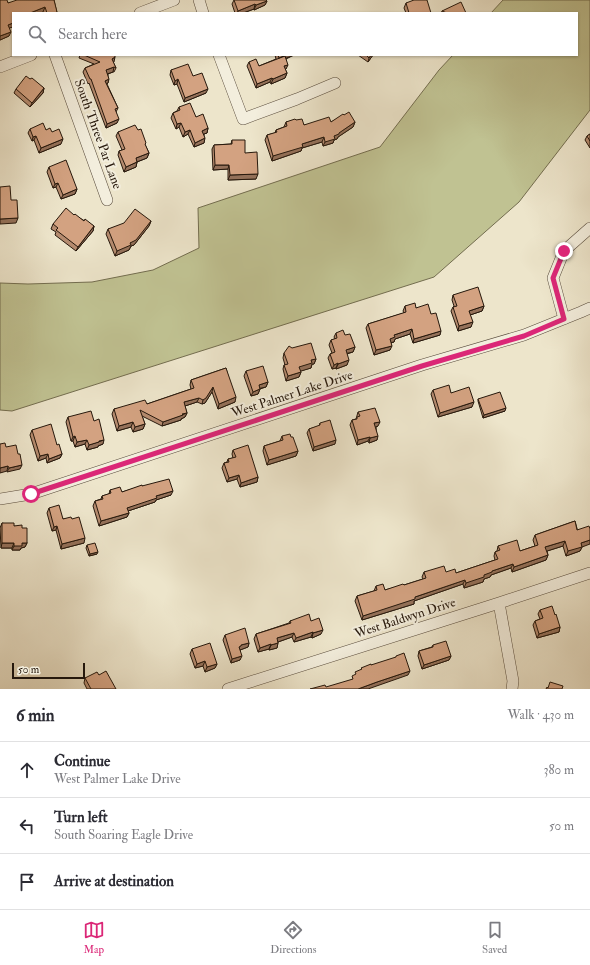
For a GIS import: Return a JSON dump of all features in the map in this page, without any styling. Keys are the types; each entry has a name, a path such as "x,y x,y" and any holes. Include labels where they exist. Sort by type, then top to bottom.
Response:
{"street":[{"path":"143,12 174,0"},
{"path":"199,0 203,12"},
{"path":"0,67 28,56"},
{"name":"South Three Par Lane","path":"55,56 107,200"},
{"path":"219,56 243,120 335,83"},
{"path":"564,319 553,278 564,251 590,228"},
{"name":"West Palmer Lake Drive","path":"0,499 31,494 415,368 524,336 590,308"},
{"name":"West Baldwyn Drive","path":"228,689 590,573"},
{"path":"499,603 513,681 512,689"}],"green space":[{"path":"503,0 590,0 590,110 519,202 434,277 12,411 0,410 0,283 28,284 92,282 153,270 199,248 198,208 380,147 439,70 452,56 578,56 578,12 492,12"}],"building":[{"path":"0,0 7,0 8,3 17,0 54,0 57,12 47,12 45,7 32,12 12,12 12,23 8,25 11,32 0,36"},
{"path":"234,0 266,0 267,1 238,11"},
{"path":"414,0 427,0 431,12 409,12 406,3"},
{"path":"461,2 466,12 444,12 442,11"},
{"path":"86,56 115,56 112,59 116,68 114,67 106,70 109,79 105,81 118,108 115,109 119,119 107,124 91,79 85,68 100,62"},
{"path":"285,56 288,65 284,66 287,73 257,84 249,62 256,59 259,66"},
{"path":"188,64 193,76 202,73 208,89 185,98 178,79 175,81 171,70"},
{"path":"26,76 30,79 32,78 44,88 32,103 16,89"},
{"path":"190,103 196,117 203,114 208,128 202,131 205,138 195,143 190,130 185,132 181,123 177,124 173,113 180,110 179,107"},
{"path":"349,112 355,122 334,136 335,139 325,142 324,137 302,144 303,147 273,156 267,135 277,132 276,130 287,126 286,122 295,119 302,119 304,125 329,117 331,122"},
{"path":"43,123 46,130 50,128 52,132 59,129 63,139 41,148 36,136 33,137 30,129"},
{"path":"135,125 138,130 141,129 149,153 136,158 137,162 126,167 119,151 125,149 118,132"},
{"path":"590,134 590,141 587,136"},
{"path":"232,140 245,140 245,153 257,152 258,174 230,175 229,165 215,165 214,145 232,144"},
{"path":"66,160 77,189 63,195 58,183 55,184 49,167"},
{"path":"10,186 11,200 17,200 18,218 0,219 0,187"},
{"path":"66,208 74,215 75,214 84,221 85,219 94,226 78,247 56,230 58,228 53,224"},
{"path":"135,209 151,221 136,240 130,243 131,245 117,251 108,229 124,223"},
{"path":"478,287 484,306 469,311 473,322 459,326 453,307 457,306 453,295"},
{"path":"415,303 416,308 428,304 431,314 436,313 441,331 414,339 412,329 394,335 395,337 390,339 392,346 376,350 368,324 406,312 405,306"},
{"path":"343,330 345,335 350,334 355,347 346,350 349,360 334,365 330,354 335,352 331,340 337,338 336,333"},
{"path":"311,343 316,359 311,360 312,363 299,367 301,372 288,376 284,365 288,364 284,353 289,346 292,348"},
{"path":"263,366 268,382 259,385 260,389 253,392 246,371"},
{"path":"226,368 236,397 219,404 213,387 203,400 199,398 184,402 187,413 182,414 183,415 163,422 140,410 145,424 135,427 133,422 119,426 114,409 145,400 147,404 194,388 191,380"},
{"path":"449,385 451,393 469,387 474,402 440,413 433,390"},
{"path":"500,392 506,408 484,415 478,399"},
{"path":"375,408 380,422 374,423 378,436 358,440 352,420 357,419 357,417 360,416 358,412"},
{"path":"91,411 94,421 99,419 104,440 89,445 87,440 77,442 75,436 73,437 68,417"},
{"path":"330,420 336,440 314,447 309,429"},
{"path":"51,424 57,445 59,444 62,454 49,459 48,454 40,456 32,430"},
{"path":"290,434 291,437 293,437 298,451 269,460 264,446 283,440 282,436"},
{"path":"5,443 6,447 16,445 18,454 20,454 22,465 9,468 8,466 0,468 0,444"},
{"path":"248,445 258,477 241,483 239,475 229,478 224,463 229,462 228,459 236,457 233,450"},
{"path":"169,479 173,491 156,496 157,498 127,508 129,513 101,521 95,501 103,499 102,496 111,493 110,490 120,487 122,492 142,485"},
{"path":"59,505 63,519 79,517 85,538 62,544 57,526 54,527 49,508"},
{"path":"575,521 577,530 589,526 590,529 590,540 581,543 582,547 568,551 565,541 545,547 548,555 514,567 513,564 492,571 484,575 484,577 466,583 465,580 415,597 415,599 363,616 357,596 377,590 376,586 383,584 385,590 403,584 404,585 426,578 424,572 444,566 446,572 455,569 456,573 498,559 495,552 500,550 498,546 517,540 520,551 538,545 535,535"},
{"path":"2,523 14,523 14,526 22,525 22,528 27,528 27,543 22,543 22,546 14,546 14,543 2,543"},
{"path":"95,543 98,552 90,554 87,545"},
{"path":"552,606 560,627 539,634 535,621 543,618 540,610"},
{"path":"309,614 311,621 319,618 323,630 296,638 294,633 277,638 278,643 260,648 256,634 291,623 290,621"},
{"path":"245,628 249,643 239,647 242,656 232,659 225,635"},
{"path":"446,641 451,656 424,665 419,651"},
{"path":"210,643 217,664 207,667 205,661 197,664 192,649"},
{"path":"404,653 410,671 358,689 310,689 325,685 326,687 353,679 352,676 356,674 355,672 362,669 361,668"},
{"path":"106,671 116,689 91,689 85,678 97,672 99,675"},
{"path":"550,682 563,686 562,689 546,689 547,687 548,688"}],"route":[{"path":"31,494 422,366 524,336 564,319 553,278 564,251"}]}
